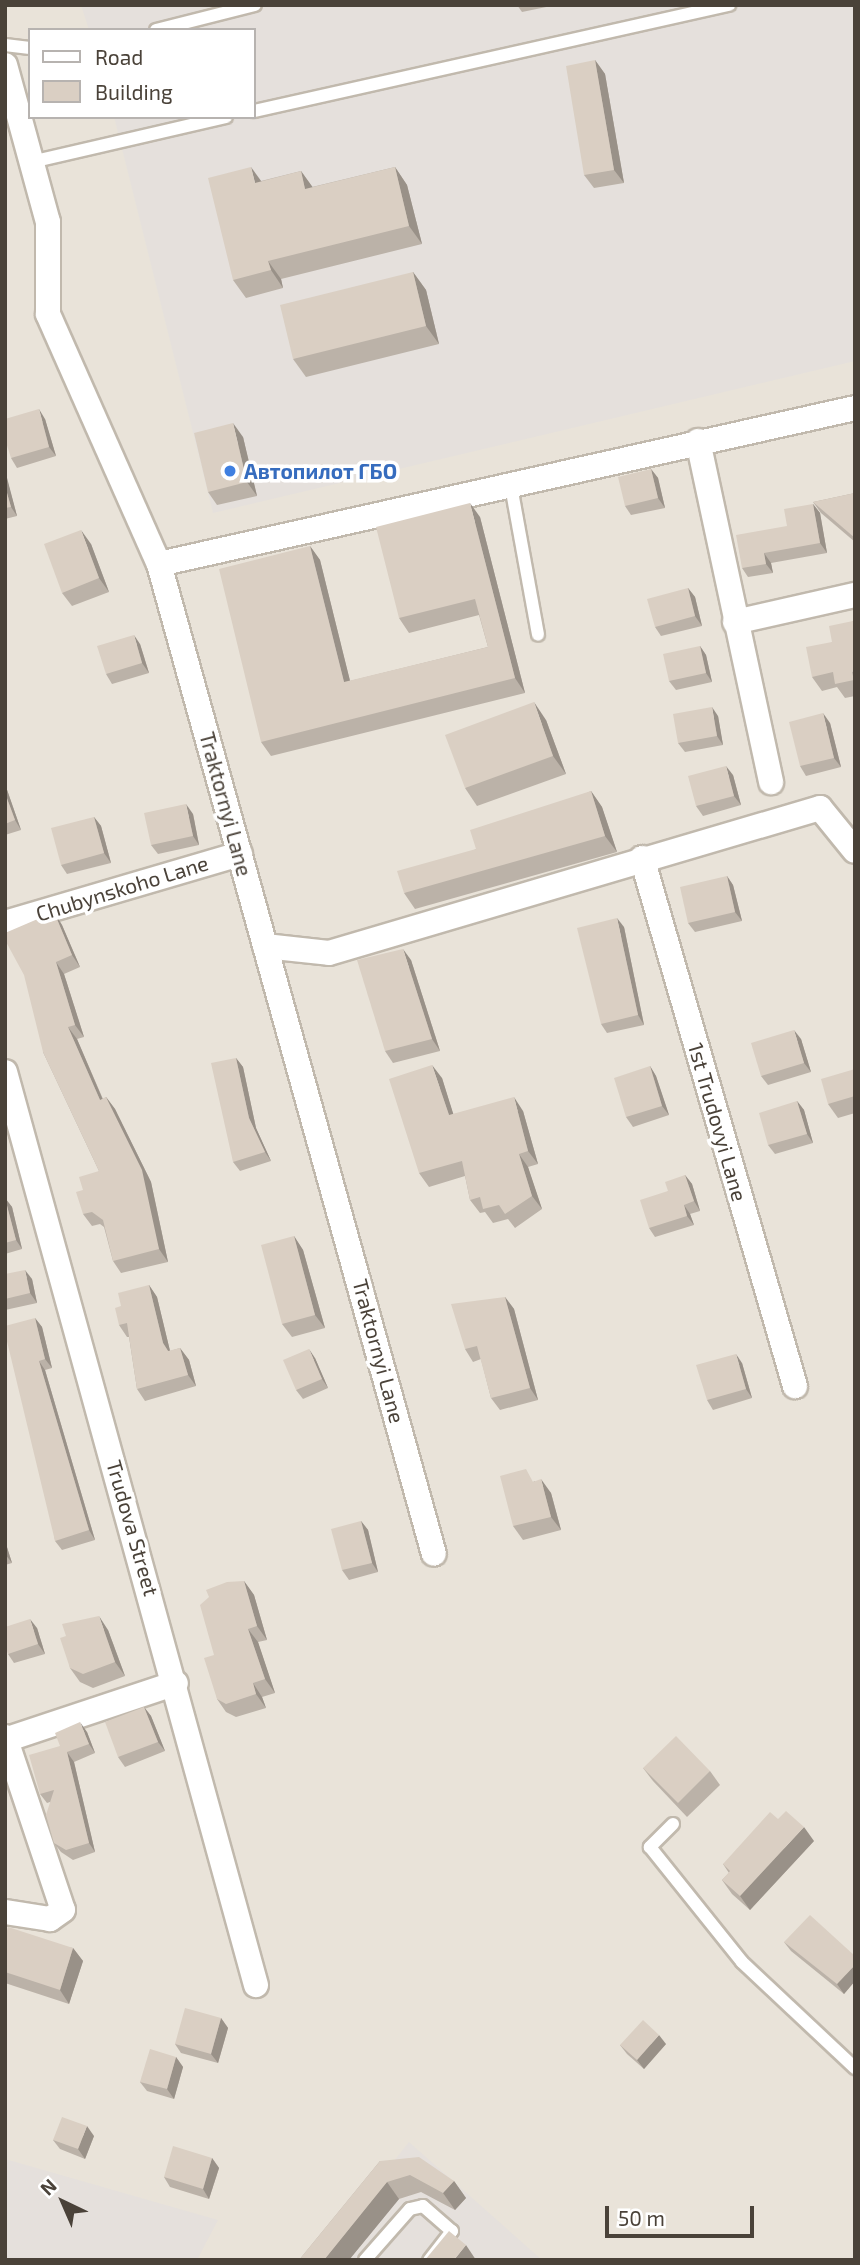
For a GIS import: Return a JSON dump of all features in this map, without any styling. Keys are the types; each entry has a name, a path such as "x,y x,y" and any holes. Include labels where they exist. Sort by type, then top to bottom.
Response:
{"street":[{"name":"Traktornyi Lane","path":"5,65 48,222 48,314 159,564 434,1554"},
{"path":"159,564 698,441 855,408"},
{"path":"698,441 771,782"},
{"path":"735,622 855,595"},
{"path":"265,946 329,953 642,858 820,808 855,851"},
{"name":"Chubynskoho Lane","path":"5,923 240,854"},
{"name":"1st Trudovyi Lane","path":"642,858 794,1386"},
{"name":"Trudova Street","path":"5,1072 176,1684 256,1984"},
{"path":"5,1912 50,1919 63,1910 6,1739 176,1684"}],"lane":[{"path":"164,28 255,5"},
{"path":"256,111 729,5"},
{"path":"5,44 28,48"},
{"path":"31,162 217,119"},
{"path":"510,486 538,635"},
{"path":"673,1824 650,1847 742,1962 855,2068"},
{"path":"365,2260 410,2209 423,2206 452,2231 429,2260"}],"shaded area":[{"path":"5,5 855,5 855,2260 5,2260"},
{"path":"81,5 855,5 855,361 213,513 114,119 256,119 256,28 88,28"},
{"path":"409,2142 542,2260 315,2260"},
{"path":"5,2159 218,2220 197,2260 5,2260"}],"building":[{"path":"595,60 614,170 584,175 566,66"},
{"path":"251,167 255,183 301,171 305,189 395,167 409,226 268,261 271,270 233,280 208,178"},
{"path":"413,272 426,326 293,359 280,305"},
{"path":"39,409 49,447 11,458 5,439 5,419"},
{"path":"233,423 247,482 208,492 194,433"},
{"path":"651,469 658,498 625,506 618,477"},
{"path":"5,486 11,507 5,508"},
{"path":"855,493 855,538 813,502"},
{"path":"470,503 515,678 261,742 219,569 310,546 344,682 488,647 475,599 399,618 376,527"},
{"path":"813,504 820,543 764,553 766,564 742,568 736,535 787,526 784,509"},
{"path":"81,530 99,578 62,593 44,544"},
{"path":"688,588 695,616 655,627 647,599"},
{"path":"853,621 854,680 835,684 833,672 812,677 806,647 832,642 829,626"},
{"path":"134,635 142,663 106,674 97,646"},
{"path":"700,646 706,673 669,681 663,654"},
{"path":"534,702 553,756 465,788 445,735"},
{"path":"712,707 717,736 678,743 673,714"},
{"path":"823,713 834,758 800,766 789,722"},
{"path":"726,766 734,796 696,806 688,776"},
{"path":"591,791 605,836 404,893 397,871 476,849 470,830"},
{"path":"5,793 15,820 5,824"},
{"path":"186,804 193,836 151,845 144,813"},
{"path":"94,817 104,853 61,865 51,828"},
{"path":"727,876 735,912 688,923 680,887"},
{"path":"54,912 72,955 56,962 75,1025 68,1027 100,1100 106,1097 142,1170 159,1249 113,1261 103,1220 92,1212 83,1214 76,1192 83,1190 79,1177 99,1171 43,1052 24,975 5,940 5,933"},
{"path":"617,918 638,1015 601,1024 577,928"},
{"path":"403,949 432,1039 385,1051 357,960"},
{"path":"794,1030 804,1063 761,1076 751,1043"},
{"path":"236,1058 249,1118 265,1152 233,1162 211,1063"},
{"path":"432,1065 449,1115 514,1097 528,1151 519,1154 532,1196 505,1214 499,1205 483,1209 480,1197 470,1200 462,1161 419,1173 389,1079"},
{"path":"650,1066 662,1106 626,1117 614,1078"},
{"path":"855,1069 855,1096 828,1104 821,1079"},
{"path":"797,1101 807,1134 768,1145 759,1113"},
{"path":"685,1175 694,1201 684,1205 687,1216 649,1228 640,1200 668,1191 665,1182"},
{"path":"5,1198 16,1240 5,1243"},
{"path":"294,1236 315,1315 282,1324 261,1245"},
{"path":"25,1270 30,1293 5,1299 5,1274"},
{"path":"149,1285 163,1343 168,1351 180,1348 188,1375 137,1389 127,1323 119,1325 115,1308 121,1306 118,1293"},
{"path":"505,1297 530,1388 491,1398 477,1346 465,1349 451,1304"},
{"path":"35,1318 45,1359 39,1361 89,1530 55,1541 5,1333 5,1326"},
{"path":"309,1349 322,1379 296,1390 283,1360"},
{"path":"736,1354 746,1389 707,1400 696,1365"},
{"path":"526,1469 533,1482 541,1479 551,1517 513,1526 500,1476"},
{"path":"361,1521 372,1563 342,1570 331,1529"},
{"path":"244,1581 257,1626 248,1629 265,1679 253,1683 256,1694 226,1704 217,1699 204,1658 214,1655 200,1605 209,1597 206,1590 227,1582"},
{"path":"99,1616 115,1662 83,1674 70,1668 60,1638 66,1636 62,1624"},
{"path":"30,1619 38,1644 8,1654 5,1627"},
{"path":"144,1707 158,1742 118,1757 105,1722"},
{"path":"80,1722 89,1744 67,1752 89,1843 66,1850 54,1843 46,1815 54,1790 40,1794 29,1755 60,1746 55,1733"},
{"path":"676,1736 710,1771 678,1803 643,1768"},
{"path":"786,1811 804,1827 740,1896 722,1880 730,1871 723,1864 770,1812 778,1819"},
{"path":"810,1915 855,1956 855,1965 837,1984 784,1942"},
{"path":"8,1927 73,1948 60,1990 5,1972 5,1937"},
{"path":"185,2008 221,2018 211,2054 175,2044"},
{"path":"643,2020 659,2035 637,2060 620,2045"},
{"path":"150,2049 176,2057 167,2089 140,2082"},
{"path":"62,2117 87,2126 78,2149 53,2140"},
{"path":"173,2146 212,2158 203,2189 164,2177"},
{"path":"419,2157 454,2181 443,2193 410,2175 387,2182 324,2260 299,2260 380,2161"},
{"path":"449,2231 466,2245 454,2260 425,2260"}],"place":[{"name":"Автопилот ГБО","path":"230,471"}]}
